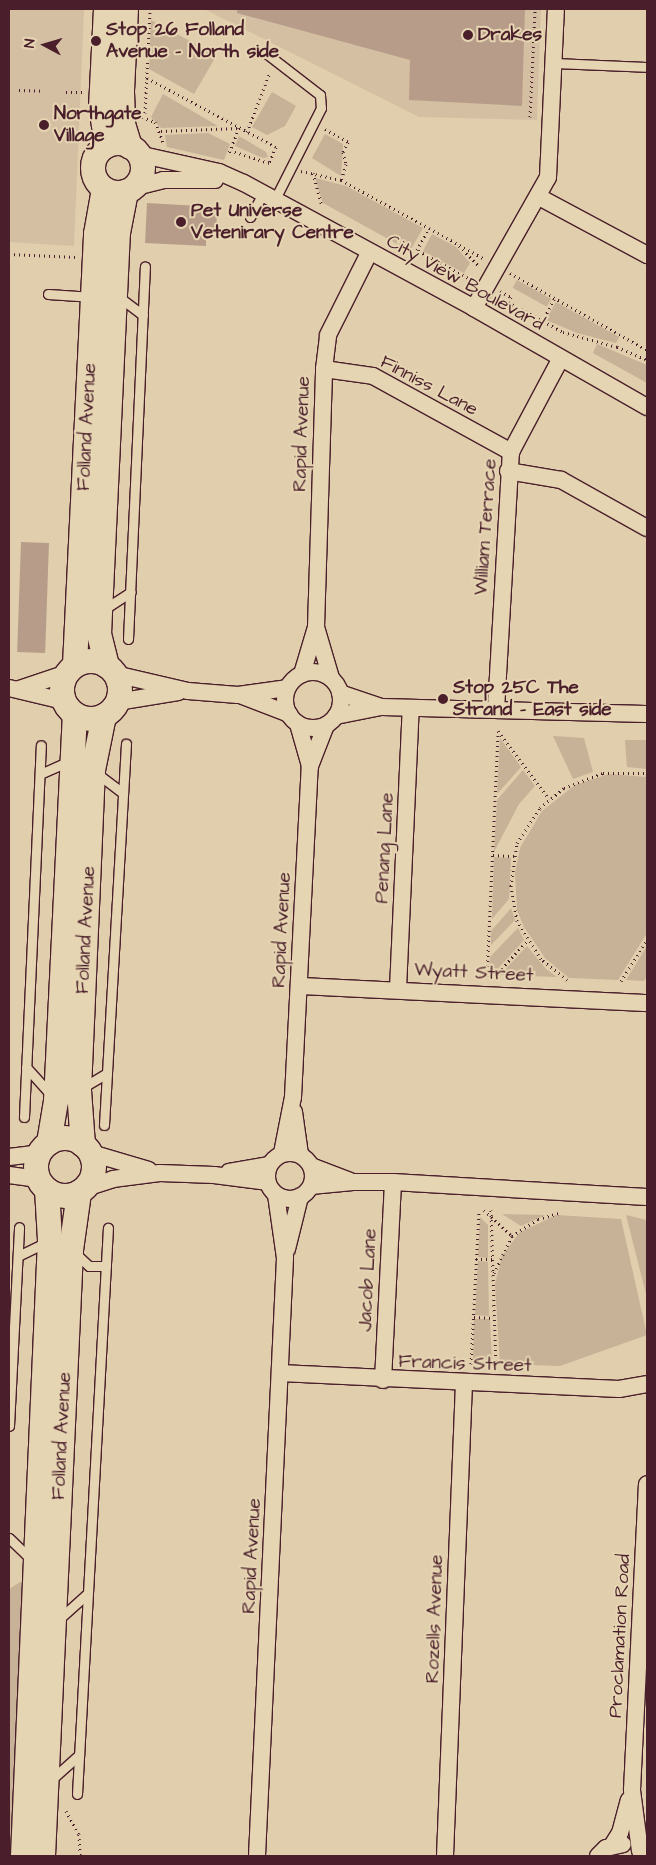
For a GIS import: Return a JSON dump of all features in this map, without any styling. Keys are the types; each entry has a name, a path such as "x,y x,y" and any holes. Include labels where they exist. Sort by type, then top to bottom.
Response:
{"street":[{"path":"106,9 101,106 141,176 121,190 98,183 93,168 98,153 125,149"},
{"path":"125,149 122,92 126,9"},
{"path":"474,308 539,197 548,177 556,9"},
{"name":"City View Boulevard","path":"125,149 219,172 474,308 560,360 647,407"},
{"name":"City View Boulevard","path":"121,190 163,180 199,178 268,197"},
{"name":"Folland Avenue","path":"111,670 99,634 104,295 96,234 121,190"},
{"path":"539,197 647,255"},
{"name":"Rapid Avenue","path":"302,674 316,627 324,369 328,335 334,319 369,253"},
{"name":"Folland Avenue","path":"71,669 104,295"},
{"name":"William Terrace","path":"496,710 508,471 511,452 560,360"},
{"name":"Finniss Lane","path":"324,369 373,376 511,452"},
{"path":"508,471 561,480 647,528"},
{"name":"Rapid Avenue","path":"316,627 331,678"},
{"path":"14,688 91,661 111,670 188,691 238,695 287,688 302,674 317,672 331,678 340,692 381,707"},
{"path":"69,708 61,686 71,669"},
{"path":"110,709 119,683 111,670"},
{"path":"14,688 94,719 110,709 188,691"},
{"path":"287,688 286,706 293,719"},
{"path":"331,720 340,692"},
{"path":"238,695 316,728 331,720 381,707 647,714"},
{"name":"Folland Avenue","path":"69,708 84,765 79,1090 87,1149"},
{"name":"Penang Lane","path":"398,989 411,708"},
{"name":"Folland Avenue","path":"45,1148 56,1101 84,765 110,709"},
{"name":"Rapid Avenue","path":"293,719 310,766"},
{"name":"Rapid Avenue","path":"282,1153 292,1097 310,766 331,720"},
{"name":"Wyatt Street","path":"299,986 398,989 647,1004"},
{"name":"Rapid Avenue","path":"292,1097 306,1160"},
{"path":"9,1158 45,1148 60,1138 73,1139 87,1149 160,1173"},
{"path":"43,1184 36,1166 45,1148"},
{"path":"83,1190 92,1178 94,1165 87,1149"},
{"path":"214,1175 269,1165 282,1153 306,1160 352,1182"},
{"path":"306,1160 306,1192"},
{"path":"269,1165 272,1188"},
{"path":"9,1175 43,1184 62,1196 113,1179 160,1173 214,1175 272,1188 284,1199 352,1182 393,1182 647,1197"},
{"name":"Jacob Lane","path":"382,1380 393,1182"},
{"name":"Folland Avenue","path":"43,1184 61,1245 54,1623 48,1784 43,1856"},
{"name":"Rapid Avenue","path":"257,1856 285,1258 272,1188"},
{"name":"Folland Avenue","path":"23,1856 36,1564 61,1245 83,1190"},
{"name":"Rapid Avenue","path":"285,1258 306,1192"},
{"name":"Francis Street","path":"280,1373 464,1384 619,1389 647,1384"},
{"name":"Rozells Avenue","path":"445,1856 464,1384"},
{"path":"647,1384 647,1395"},
{"name":"Proclamation Road","path":"613,1844 620,1832 632,1790 643,1680 647,1484"},
{"name":"Proclamation Road","path":"632,1790 642,1854"},
{"path":"598,1856 613,1844 628,1844 642,1854"}],"lane":[{"path":"250,217 268,197 321,108 320,95 267,54"},
{"path":"553,63 647,67"},
{"path":"128,639 145,266"},
{"path":"48,294 104,295 143,315"},
{"path":"100,612 131,592"},
{"path":"104,1125 126,744"},
{"path":"24,1117 41,745"},
{"path":"40,774 84,765 123,793"},
{"path":"26,1067 56,1101"},
{"path":"79,1090 107,1073"},
{"path":"9,1426 19,1227"},
{"name":"Folland Avenue","path":"77,1794 86,1595 108,1228"},
{"path":"18,1256 61,1245 89,1266 106,1266"},
{"path":"9,1538 36,1564"},
{"path":"54,1623 86,1595"},
{"path":"48,1784 78,1755"}],"path":[{"path":"144,116 150,9"},
{"path":"530,117 535,9"},
{"path":"247,132 275,60"},
{"path":"147,78 276,147 269,163 229,153 239,128"},
{"path":"19,90 43,91"},
{"path":"66,92 85,92"},
{"path":"136,121 144,116"},
{"path":"144,116 155,122 161,131 164,149"},
{"path":"161,131 239,128"},
{"path":"319,137 323,128 348,142 343,152 346,164 341,180"},
{"path":"305,163 300,171 341,180 499,266 554,299 647,350"},
{"path":"312,174 323,211"},
{"path":"429,228 418,250 474,282 476,279 511,297 508,302 563,332 617,347 647,360"},
{"path":"456,243 481,268"},
{"path":"9,254 77,257"},
{"path":"538,328 554,299"},
{"path":"487,976 498,732 549,799"},
{"path":"567,980 541,959 527,941 518,921 512,899 514,856 522,832 549,799 578,782 602,773 647,773"},
{"path":"493,855 514,856"},
{"path":"621,982 647,940"},
{"path":"495,976 527,941"},
{"path":"471,1364 479,1210"},
{"path":"484,1210 512,1236"},
{"path":"491,1210 496,1365"},
{"path":"493,1282 499,1258 512,1236 538,1219 559,1213"},
{"path":"476,1259 492,1259"},
{"path":"474,1317 494,1318"},
{"path":"60,1804 79,1834 80,1856"}],"shaded area":[{"name":"Northgate Village","path":"9,9 84,9 74,246 9,242"},
{"path":"204,9 541,9 537,120 419,117"},
{"path":"151,20 212,53 215,58 194,94 149,69"},
{"path":"272,92 296,106 285,126 267,135 252,127"},
{"path":"163,94 218,126 161,128 151,117"},
{"path":"208,133 230,144 224,160 167,147 165,135"},
{"path":"325,134 343,144 341,176 312,158"},
{"path":"239,136 266,152 268,157 263,158 235,146"},
{"path":"315,178 346,186 423,228 410,251 323,203"},
{"path":"432,234 456,247 470,263 464,273 423,251"},
{"path":"517,280 551,299 547,307 513,288"},
{"path":"556,302 619,337 616,343 577,333 546,320"},
{"path":"597,344 647,365 647,383 593,353"},
{"path":"553,736 584,738 593,772 573,779"},
{"path":"500,738 521,767 497,794"},
{"path":"625,740 647,740 647,769 627,767"},
{"path":"523,770 535,786 519,804 494,852 497,800"},
{"path":"609,774 647,777 647,933 618,980 569,978 545,958 524,927 517,910 515,873 520,848 542,811 575,785"},
{"path":"494,857 511,858 509,899 492,919"},
{"path":"511,908 515,920 491,945 491,931"},
{"path":"518,928 524,940 493,974 489,974 490,957"},
{"path":"527,946 546,969 557,977 500,975"},
{"path":"647,946 647,978 644,981 626,980"},
{"path":"502,1214 545,1215 521,1226"},
{"path":"556,1215 621,1219 647,1335 560,1366 500,1364 495,1284 502,1256 519,1233"},
{"path":"626,1215 647,1220 647,1298"},
{"path":"480,1217 488,1225 488,1258 478,1257"},
{"path":"478,1261 488,1262 489,1316 475,1315"},
{"path":"474,1319 490,1319 492,1363 473,1363"},
{"path":"30,1576 10,1856 9,1856 9,1589"}],"building":[{"name":"Drakes","path":"237,9 525,9 522,106 409,100 410,60 237,13"},
{"name":"Pet Universe Vetenirary Centre","path":"147,203 217,207 216,238 206,238 206,246 145,243"},
{"path":"21,542 49,543 45,653 17,652"}],"place":[{"name":"Drakes","path":"468,35"},
{"name":"Stop 26 Folland Avenue - North side","path":"96,41"},
{"name":"Northgate Village","path":"44,125"},
{"name":"Pet Universe Vetenirary Centre","path":"181,222"},
{"name":"Stop 25C The Strand - East side","path":"443,699"}]}
